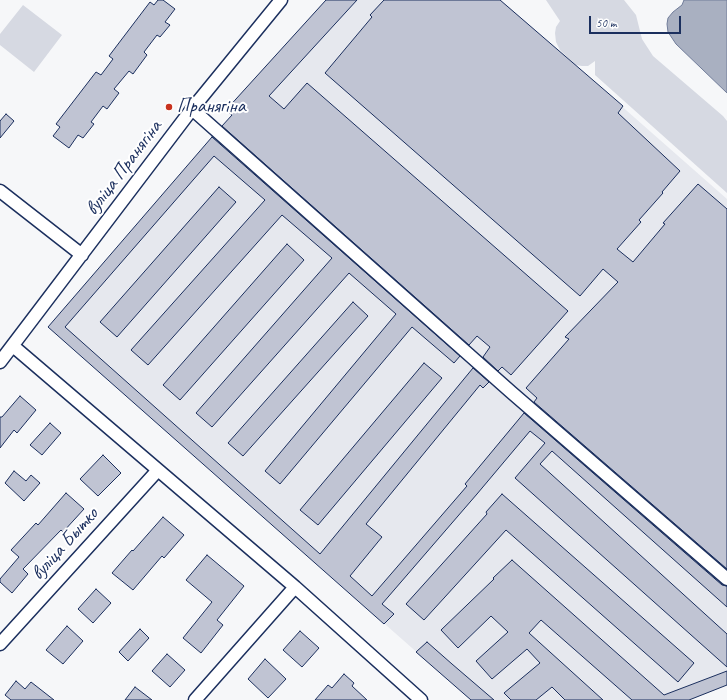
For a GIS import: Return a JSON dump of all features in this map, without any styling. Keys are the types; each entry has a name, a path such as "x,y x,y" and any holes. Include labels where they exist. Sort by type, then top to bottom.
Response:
{"street":[{"name":"вуліца Пранягіна","path":"0,362 192,109 281,0"},
{"path":"192,109 511,392 727,579"},
{"path":"0,191 82,255"},
{"path":"13,346 295,587 421,700"},
{"name":"вуліца Бытко","path":"0,644 158,470"},
{"path":"195,700 295,587"}],"shaded area":[{"path":"326,0 501,0 727,199 727,685 689,700 471,700 48,327 232,115 226,110"},
{"path":"546,0 624,0 636,15 642,39 653,56 727,121 727,193 595,75 595,61 588,66 575,65 560,50 556,42 555,33 556,27 560,21"},
{"path":"23,5 62,35 34,72 0,45 0,34"}],"water":[{"path":"684,0 727,0 727,93 676,44 668,32 668,18 682,5"}],"building":[{"path":"158,0 163,0 175,9 165,22 170,25 160,37 157,35 144,52 147,55 133,74 129,71 114,89 119,93 107,109 103,106 91,122 94,124 83,138 78,135 69,148 53,136 60,127 56,124 96,72 101,75 113,59 109,56 150,2 154,5"},
{"path":"326,0 357,0 269,96 284,109 307,83 568,311 511,375 502,367 498,371 483,357 490,347 477,336 469,345 222,126 232,115 226,110"},
{"path":"384,0 500,0 623,106 618,113 680,171 639,220 641,222 617,249 633,262 665,224 663,223 698,184 727,209 727,569 534,402 537,398 526,388 569,339 565,337 618,282 603,269 580,296 325,73 372,17 370,15"},
{"path":"6,114 14,121 0,138 0,121"},
{"path":"212,137 460,356 454,363 412,327 280,484 265,471 396,314 349,273 212,427 196,413 332,258 282,215 148,365 131,350 265,200 214,156 65,327 320,554 473,368 489,382 483,388 480,385 366,524 382,537 350,576 372,596 467,486 465,484 524,413 722,585 727,586 727,607 552,451 540,464 727,634 727,667 515,478 545,443 530,431 382,604 394,614 384,624 48,327"},
{"path":"219,187 236,202 117,337 100,322"},
{"path":"287,244 304,260 180,400 163,385"},
{"path":"353,302 368,316 243,456 228,443"},
{"path":"424,363 442,378 318,525 300,510"},
{"path":"20,396 36,410 17,433 14,430 0,448 0,417 2,417"},
{"path":"50,423 61,433 42,455 30,445"},
{"path":"103,455 121,473 98,496 80,479"},
{"path":"14,471 26,481 31,475 40,483 24,501 5,483"},
{"path":"66,493 84,509 63,532 61,530 23,569 28,574 12,593 0,582 0,579 19,557 11,550 36,523 38,525"},
{"path":"502,494 694,663 678,682 506,530 424,620 406,604 487,514 486,512"},
{"path":"163,517 184,535 164,558 162,556 133,590 112,573"},
{"path":"207,555 244,586 217,620 223,625 201,653 183,638 212,602 186,580"},
{"path":"512,560 664,695 727,671 727,685 689,700 632,700 541,620 529,633 603,700 565,700 552,687 536,700 511,700 504,693 540,663 527,649 492,679 476,661 508,632 491,616 458,648 441,630"},
{"path":"96,589 111,603 93,623 78,609"},
{"path":"67,626 83,641 63,664 46,650"},
{"path":"140,629 149,638 128,661 119,652"},
{"path":"300,631 319,648 302,667 283,650"},
{"path":"427,642 494,700 471,700 416,652"},
{"path":"167,654 185,670 170,687 152,671"},
{"path":"265,659 286,679 268,698 248,679"},
{"path":"344,674 354,683 352,686 367,700 315,700 328,685 332,688"},
{"path":"16,681 25,689 31,682 54,700 11,700 5,695"},
{"path":"135,687 152,700 125,700"}],"place":[{"name":"Пранягіна","path":"169,107"}]}
